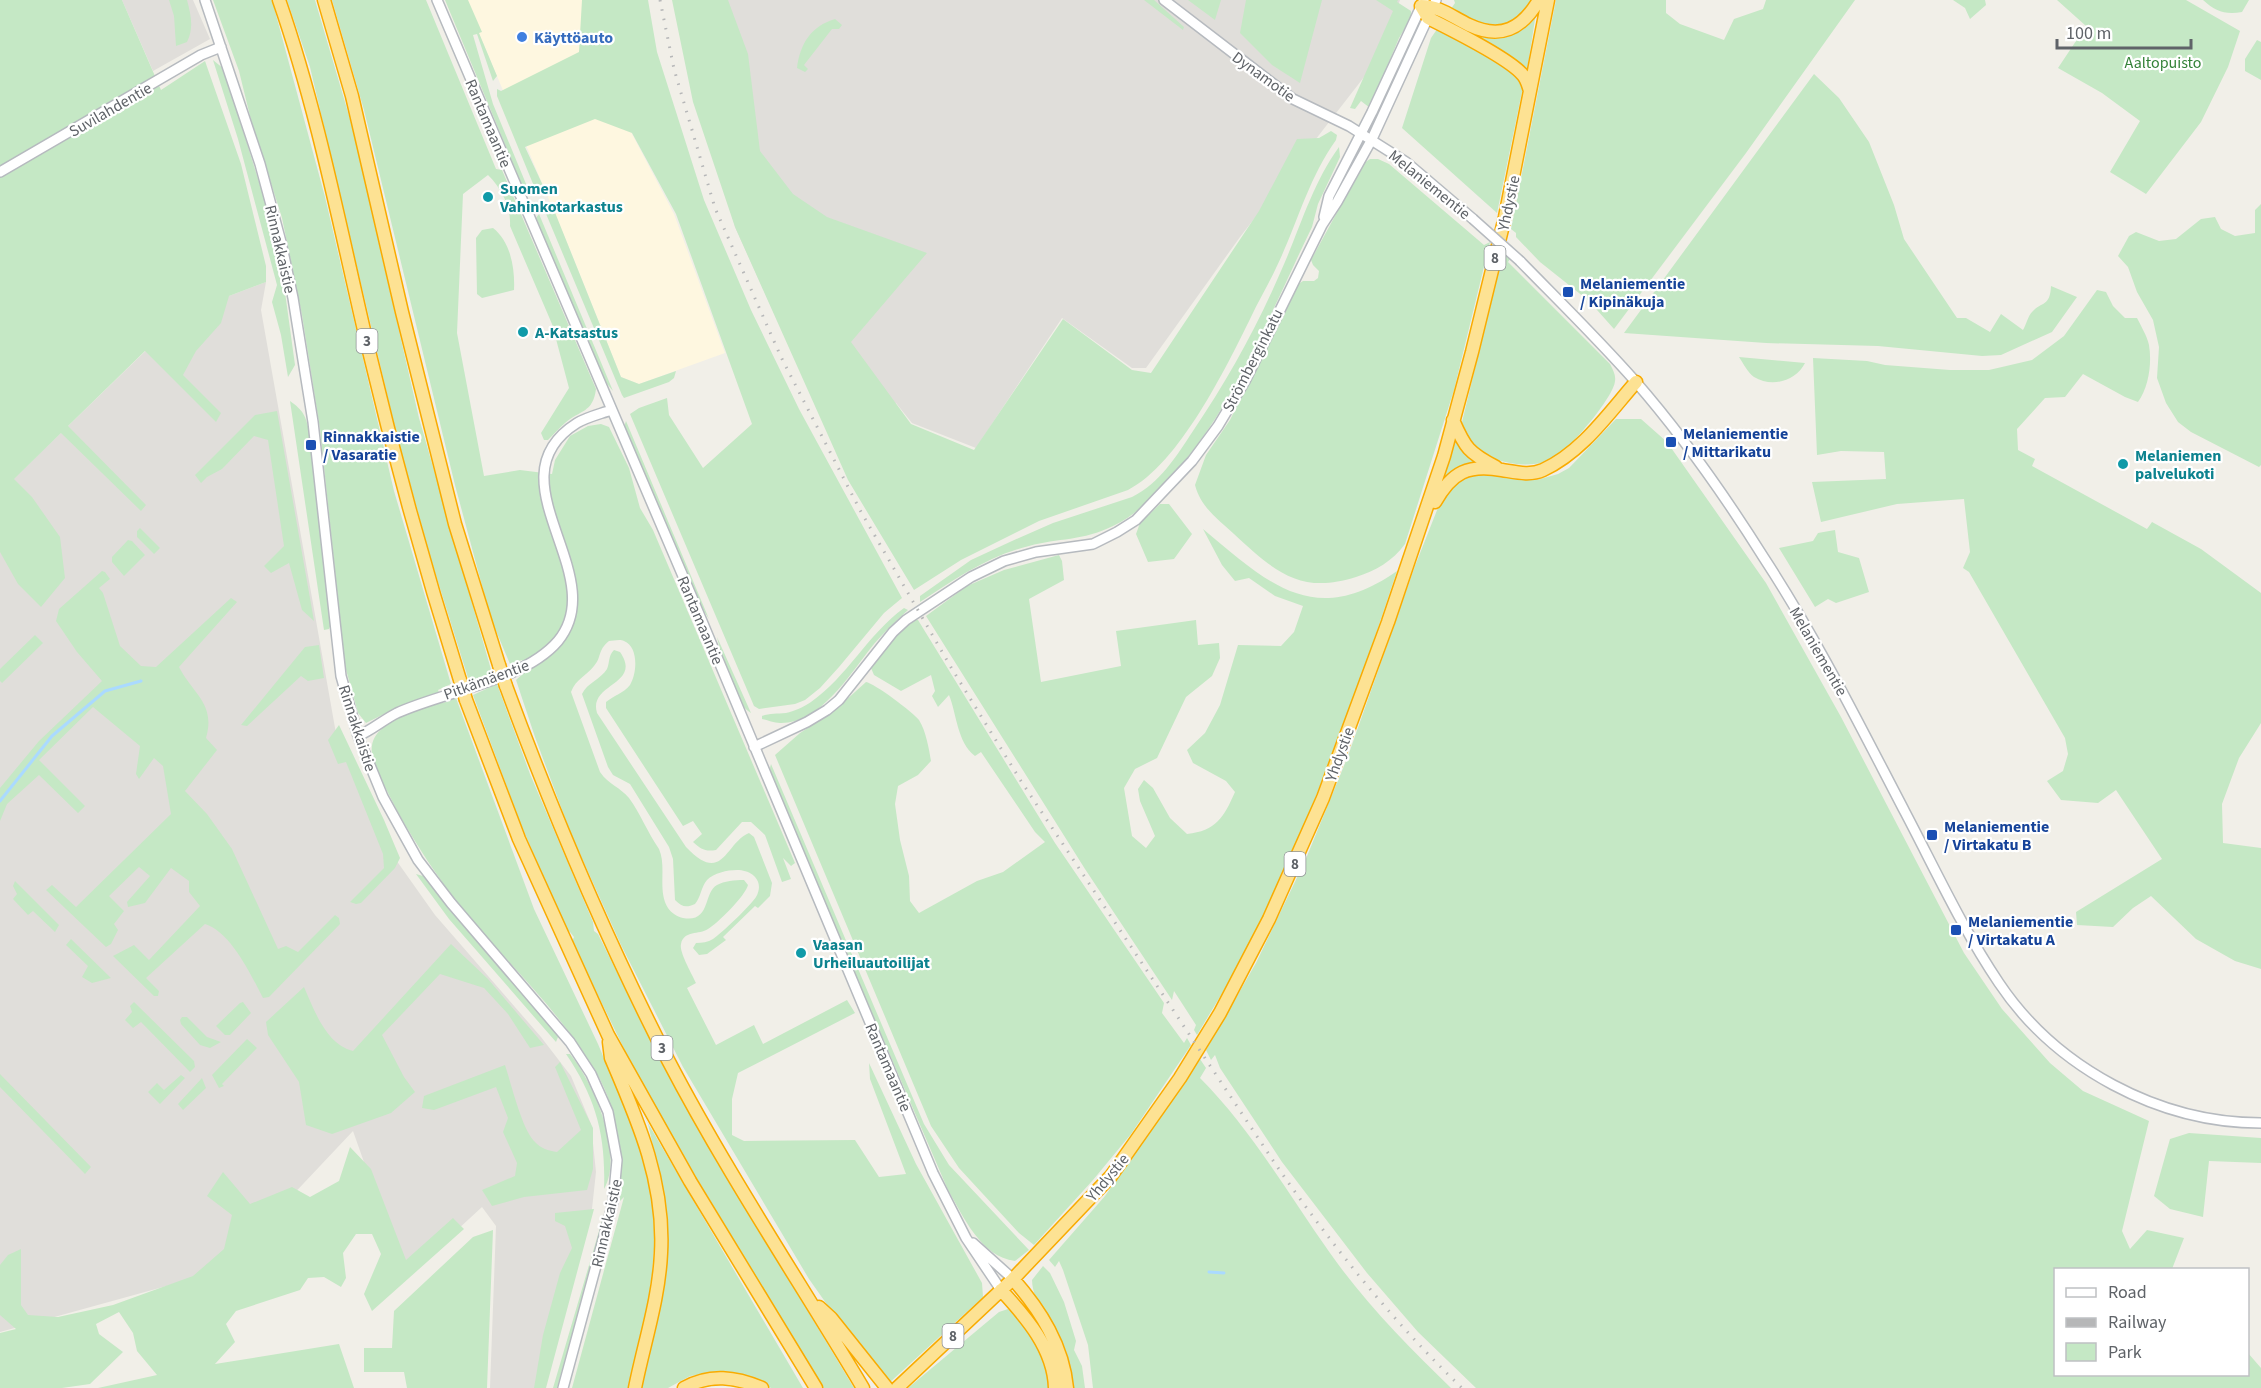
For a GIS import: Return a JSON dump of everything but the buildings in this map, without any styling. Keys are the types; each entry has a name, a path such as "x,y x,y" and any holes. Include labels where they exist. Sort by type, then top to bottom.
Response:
{"highway":[{"name":"3","path":"279,0 312,110 422,560 466,700 519,839 608,1035 690,1181 816,1388"},
{"name":"3","path":"324,0 352,96 402,312 455,524 499,666 561,830 617,958 669,1062 724,1160 863,1388"},
{"path":"1530,94 1522,72 1428,18 1429,3 1470,26 1495,33 1517,27 1527,19 1539,0"},
{"name":"Yhdystie","path":"901,1385 1013,1279 1111,1176 1180,1078 1220,1013 1269,919 1323,798 1388,622 1444,456 1505,217 1548,0"},
{"path":"1422,524 1443,488 1452,478 1473,467 1517,474 1540,472 1563,459 1586,439 1636,382"},
{"path":"1453,420 1463,444 1478,457 1502,470"},
{"path":"608,1035 611,1058 649,1151 657,1184 661,1219 661,1252 657,1287 635,1388"},
{"path":"1013,1279 1049,1328 1065,1369 1067,1388"},
{"path":"1001,1290 1031,1326 1047,1353 1053,1371 1054,1388"},
{"path":"808,1297 831,1318 887,1388"},
{"path":"684,1388 702,1380 717,1378 734,1378 762,1388"}],"street":[{"name":"Rinnakkaistie","path":"205,0 260,164 293,298 313,422 341,676 358,736 383,797 418,860 570,1042 591,1074 608,1112 617,1160 613,1203 563,1388"},
{"name":"Rantamaantie","path":"437,0 933,1173 966,1238 1001,1290"},
{"name":"Dynamotie","path":"1164,0 1278,89 1372,139"},
{"name":"Strömberginkatu","path":"1322,225 1329,196 1429,3"},
{"name":"Strömberginkatu","path":"753,747 827,710 839,700 893,632 906,620 970,577 1004,561 1036,552 1093,544 1117,532 1136,520 1192,461 1218,426 1245,381 1322,225 1372,139 1428,18"},
{"name":"Suvilahdentie","path":"0,172 201,55 221,47"},
{"name":"Melaniementie","path":"1372,139 1429,179 1520,261 1636,382 1699,460 1765,559 1827,662 1966,927 2000,985 2042,1034 2092,1073 2120,1089 2165,1108 2213,1119 2261,1123"},
{"name":"Pitkämäentie","path":"358,736 397,714 436,698 518,671 539,659 559,639 568,622 573,588 546,501 545,464 554,444 564,432 579,421 611,410"},
{"name":"Rantamaantie","path":"966,1238 1013,1279"}],"shaded area":[{"path":"122,0 193,0 210,39 153,71"},
{"path":"465,0 583,0 632,134 674,214 725,353 639,384 621,377"},
{"path":"678,0 1400,0 1378,59 1240,237 1146,368 1132,368 1062,318 976,448 912,423 896,403 809,390 735,227"},
{"path":"266,282 261,310 337,739 384,843 435,915 541,1037 571,1076 591,1124 596,1172 591,1218 541,1388 490,1388 496,1226 482,1207 405,1278 353,1131 221,1271 0,1332 0,492 162,335 229,296"}],"green space":[{"path":"0,0 122,0 161,90 205,61 241,164 266,266 266,282 229,296 221,323 196,351 183,375 221,413 216,422 145,351 68,426 146,505 141,511 61,433 14,479 32,497 60,537 65,578 41,607 18,584 0,552"},
{"path":"169,0 187,0 191,16 191,32 187,42 176,46 174,16"},
{"path":"213,0 272,0 325,197 394,491 451,684 438,690 443,703 456,698 534,909 598,1044 642,1150 656,1223 645,1324 629,1388 572,1388 624,1197 620,1201 617,1135 604,1087 565,1027 450,892 400,816 376,768 372,746 381,729 405,715 400,706 366,723 358,713 345,666 320,429 302,315 282,218 251,120 239,71"},
{"path":"287,0 315,0 352,126 419,418 492,673 469,681 430,556 397,436 310,67"},
{"path":"332,0 426,0 496,169 502,170 596,389 589,407 565,423 548,440 544,440 541,433 569,388 552,324 510,226 507,205 501,192 488,175 463,194 457,333 484,476 520,470 552,474 555,460 570,436 588,426 601,424 609,427 629,468 640,508 653,530 795,863 791,866 783,858 791,879 782,882 765,835 751,822 742,822 716,850 703,849 693,842 702,834 693,821 683,826 606,708 606,702 630,685 635,668 634,655 629,644 622,640 609,641 596,663 571,692 600,772 629,798 659,849 663,894 668,908 679,917 692,918 702,912 717,885 744,880 748,885 737,902 718,921 704,931 685,937 681,944 684,957 696,983 687,988 716,1045 754,1025 763,1044 847,1000 855,1013 738,1073 732,1099 732,1135 744,1141 855,1140 879,1177 906,1174 870,1079 869,1063 916,1164 982,1283 983,1297 888,1384 852,1340 809,1279 683,1067 621,945 571,834 516,680 525,672 522,660 510,664 491,619 455,485 364,110"},
{"path":"445,0 468,0 497,76 493,81 477,34 473,35 493,104 531,196 526,195"},
{"path":"582,0 648,0 657,52 704,200 751,310 799,409 902,598 884,613 820,688 805,700 795,704 759,709 754,706 630,414 639,408 667,398 669,415 703,468 752,424 676,214 632,133 595,119 525,147 546,192 538,196 497,96 497,89 501,91 579,52"},
{"path":"672,0 728,0 748,54 760,151 793,194 827,217 927,253 851,342 911,424 974,450 1063,319 1132,370 1151,373 1259,211 1297,139 1319,138 1331,131 1337,135 1336,140 1310,186 1276,268 1215,387 1183,437 1165,459 1147,477 1128,490 1039,521 961,560 914,590 848,480 735,227 693,102"},
{"path":"1144,0 1154,0 1184,27 1183,30"},
{"path":"1188,0 1221,0 1215,20"},
{"path":"1246,0 1322,0 1300,83 1272,65 1240,33"},
{"path":"1376,0 1398,0 1397,2 1411,11 1411,18 1399,38 1370,108 1361,101 1355,109 1350,108 1393,11"},
{"path":"1454,0 1538,0 1529,58 1497,213 1402,128 1431,38 1455,3"},
{"path":"1556,0 1666,0 1666,13 1680,24 1724,40 1734,19 1763,9 1766,0 1855,0 1746,153 1614,329 1589,301 1540,262 1511,229"},
{"path":"1953,0 1985,0 1986,5 1970,19 1965,8"},
{"name":"Aaltopuisto","path":"2057,0 2186,0 2240,31 2228,67 2201,122 2146,194 2110,172 2140,121 2102,93 2058,68 2086,26"},
{"path":"2203,0 2249,0 2242,12 2230,13 2216,9"},
{"path":"835,19 842,25 839,29 832,29 804,65 808,69 805,72 797,68 801,51 808,37 819,26"},
{"path":"2257,40 2261,42 2261,80 2245,71 2245,59"},
{"path":"213,60 224,69 267,208 284,285 295,365 288,377 281,335 272,302 277,285 238,139"},
{"path":"1814,74 1839,98 1869,142 1894,205 1904,239 1957,318 1966,318 1990,332 2001,314 2023,330 2031,314 2047,301 2051,286 2077,297 2052,332 2001,355 1982,356 1878,346 1766,343 1624,333"},
{"path":"1339,147 1340,157 1318,204 1312,227 1246,365 1207,431 1159,490 1120,523 1081,537 1040,543 1014,550 972,569 920,602 920,596 971,560 1053,523 1132,497 1159,477 1187,441 1241,353 1272,292 1321,176"},
{"path":"1370,159 1378,159 1389,164 1484,245 1490,242 1454,390 1405,544 1389,560 1363,575 1336,582 1303,581 1275,569 1248,547 1211,512 1201,500 1195,485 1206,455 1230,420 1297,285 1303,281 1314,281 1318,278 1319,271 1311,260 1364,163"},
{"path":"2261,204 2261,465 2259,467 2191,432 2178,422 2166,403 2157,378 2159,347 2153,320 2137,292 2128,267 2118,256 2129,236 2136,232 2159,241 2176,239 2201,219 2215,217 2221,229 2235,236 2255,233 2255,210"},
{"path":"552,205 621,377 639,384 676,371 674,378 669,382 624,398 622,395 544,209"},
{"path":"539,214 613,391 603,379 536,218"},
{"path":"493,228 504,241 511,256 514,290 482,298 477,294 476,238 482,230"},
{"path":"1503,254 1510,259 1508,262 1610,364 1615,377 1613,388 1600,410 1581,433 1556,457 1536,464 1514,464 1482,453 1469,442 1462,422"},
{"path":"2097,290 2106,292 2113,306 2125,318 2137,318 2145,335 2149,345 2150,367 2142,396 2138,402 2083,374 2065,397 2045,398 2017,429 2018,450 2035,459 2032,466 2147,529 2152,522 2201,549 2261,593 2261,723 2239,758 2222,804 2223,843 2261,848 2261,969 2235,961 2196,939 2151,896 2133,908 2113,927 2077,925 2076,912 2162,859 2116,790 2098,803 2061,800 2047,781 2063,771 2068,754 2065,738 1969,572 1963,568 1970,552 1964,499 1897,504 1821,522 1812,482 1886,479 1884,452 1841,451 1817,455 1813,358 1950,370 1989,370 2032,360 2064,336"},
{"path":"1739,357 1805,363 1790,378 1768,382 1754,377"},
{"path":"290,401 303,414 309,431 331,624 329,629 324,630"},
{"path":"277,411 314,621 302,610 289,563 271,573 264,566 284,546 268,440 254,436 222,469 201,483 195,475 255,415"},
{"path":"1616,419 1641,419 1667,442 1766,583 1841,717 1964,953 2002,1009 2050,1063 2083,1091 2149,1121 2122,1231 2130,1249 2147,1230 2184,1238 2172,1268 2054,1268 2054,1376 2249,1376 2249,1354 2261,1368 2261,1388 1476,1388 1418,1332 1367,1273 1282,1162 1220,1068 1215,1055 1211,1060 1206,1050 1256,963 1305,861 1348,756 1415,566 1441,500 1453,483 1475,473 1491,473 1519,480 1537,480 1569,468"},
{"path":"626,421 709,619 700,605 627,435 624,427"},
{"path":"1456,442 1482,463 1461,467 1443,479 1452,443"},
{"path":"1160,504 1169,504 1192,534 1174,559 1148,562 1136,534 1140,523"},
{"path":"140,528 160,548 154,554 137,537 137,531"},
{"path":"1203,529 1249,567 1272,582 1294,592 1317,598 1341,597 1368,588 1397,571 1345,721 1285,869 1239,964 1197,1035 1194,1030 1196,1025 1174,991 1172,1000 1085,869 926,616 967,586 1004,570 1059,555 1064,580 1029,599 1041,682 1121,666 1116,631 1196,620 1198,645 1219,643 1220,658 1212,676 1186,697 1157,758 1135,769 1124,788 1132,836 1146,848 1155,836 1140,801 1138,789 1144,780 1153,788 1170,818 1187,834 1205,830 1223,815 1235,792 1226,781 1193,763 1187,750 1205,733 1220,705 1238,645 1281,646 1294,632 1303,606 1275,596 1249,578 1235,581 1222,565"},
{"path":"1835,530 1838,552 1859,558 1869,592 1836,603 1828,599 1815,607 1779,548 1813,541 1818,533"},
{"path":"128,540 132,541 145,555 124,576 112,562 112,557"},
{"path":"102,571 110,579 99,588 103,593 120,646 141,666 156,667 231,598 237,602 179,667 206,708 208,726 206,738 217,750 185,791 207,814 232,849 278,949 286,946 298,952 335,915 339,918 340,924 269,997 263,998 232,945 205,924 146,978 159,991 158,996 154,996 113,956 134,945 149,960 200,906 189,892 189,881 171,868 145,903 128,907 127,902 150,876 139,867 109,896 124,911 114,924 118,930 111,944 106,947 46,890 52,885 76,907 171,814 163,766 154,758 139,779 136,774 140,746 93,707 39,760 85,806 78,813 39,775 7,804 0,821 0,788 39,741 102,681 77,652 56,621 59,609"},
{"path":"904,608 908,610 870,649 843,685 820,707 808,716 794,721 778,723 762,719 762,716 786,713 802,707 824,692 879,630"},
{"path":"914,619 918,620 1055,843 1164,1003 1162,1013 1184,1043 1187,1038 1191,1045 1131,1134 1034,1245 1019,1233 959,1168 931,1126 775,755 800,733 834,711 866,682 894,699 919,720 931,761 918,775 898,786 895,804 900,840 909,876 910,901 919,913 977,881 1003,872 1045,842 1035,832 981,752 975,756 964,743 949,695 938,707 932,696 935,691 931,675 901,691 874,675 871,668 879,654"},
{"path":"35,635 43,643 2,683 0,669"},
{"path":"717,637 751,713 739,700 734,690"},
{"path":"319,645 324,678 308,681 301,676 247,726 241,725 305,647"},
{"path":"614,650 620,652 625,663 625,671 600,695 596,703 597,713 686,847 698,858 708,863 716,862 749,833 754,837 772,883 770,896 758,908 755,906 723,937 726,940 707,954 699,955 693,948 696,943 713,939 743,912 756,897 758,881 748,872 725,871 707,880 695,904 684,906 675,900 673,859 669,847 630,784 613,775 608,767 582,694 607,669"},
{"path":"497,684 530,774 593,922 594,931 598,934 657,1053 703,1137 854,1388 823,1388 632,1065 572,942 574,937 566,930 520,822 473,695"},
{"path":"339,725 400,858 395,868 361,903 356,904 350,902 384,868 383,854 346,762 338,764 328,740"},
{"path":"771,764 924,1124 949,1165 1029,1250 1015,1261 1003,1258 983,1244 974,1234 948,1190 771,778"},
{"path":"416,874 423,876 434,887 498,966 557,1033 556,1042 449,919"},
{"path":"15,881 59,925 55,932 33,911 28,915 13,899 17,894 13,886"},
{"path":"71,939 111,978 92,983 82,977 88,966 66,945"},
{"path":"451,944 488,979 544,1045 530,1048 508,1014 484,988 440,974 382,1035 404,1077 415,1092 391,1113 332,1134 306,1125 299,1082 268,1035 266,1022 304,987 328,1034 335,1041 353,1051"},
{"path":"134,1002 194,1061 195,1067 190,1072 141,1022 133,1028 125,1020 132,1012 130,1006"},
{"path":"243,1002 251,1013 230,1035 225,1035 216,1026"},
{"path":"182,1017 187,1017 207,1037 221,1042 210,1048 200,1045 181,1024"},
{"path":"247,1039 257,1048 222,1084 224,1086 219,1088 212,1075"},
{"path":"566,1054 570,1054 588,1082 604,1119 610,1157 609,1174 604,1189 603,1152 597,1118 585,1086"},
{"path":"1200,1059 1206,1068 1200,1078 1252,1140 1343,1271 1387,1324 1451,1388 1093,1388 1088,1345 1063,1270 1059,1261 1055,1267 1049,1260 1105,1196"},
{"path":"560,1062 593,1128 593,1169 587,1190 524,1197 492,1206 482,1190 515,1176 517,1163 503,1132 508,1118 496,1087 434,1110 422,1108 424,1096 505,1065 521,1117 530,1136 542,1148 557,1152 581,1130 555,1067"},
{"path":"0,1074 91,1167 85,1174 0,1087"},
{"path":"181,1075 185,1078 160,1104 148,1092 157,1083 164,1090"},
{"path":"202,1078 206,1088 183,1110 178,1104"},
{"path":"642,1113 803,1388 771,1388 757,1380 724,1371 690,1376 668,1388 641,1388 664,1286 666,1223 662,1184 648,1124"},
{"path":"2189,1133 2261,1138 2261,1163 2209,1161 2203,1217 2170,1209 2154,1196 2170,1139"},
{"path":"350,1147 371,1169 406,1260 453,1218 464,1229 372,1311 364,1294 381,1254 372,1234 356,1234 343,1253 346,1278 341,1287 324,1277 308,1278 300,1290 236,1311 226,1324 235,1342 215,1364 339,1344 354,1388 98,1388 157,1375 137,1351 133,1333 119,1312 96,1324 99,1334 123,1352 90,1384 62,1388 0,1388 0,1333 16,1329 0,1315 0,1265 8,1255 21,1249 21,1305 28,1315 58,1317 113,1305 193,1276 224,1249 232,1215 207,1196 223,1172 250,1204 292,1187 310,1197 339,1181"},
{"path":"594,1209 546,1388 534,1388 543,1335 560,1273 572,1248 565,1226 555,1221 555,1213"},
{"path":"604,1214 557,1388 553,1388"},
{"path":"493,1230 487,1388 407,1388 404,1372 364,1372 364,1348 392,1348 394,1311 473,1237"},
{"path":"1043,1266 1050,1273 1064,1302 1076,1341 1074,1350 1082,1366 1085,1388 1073,1388 1066,1350 1035,1296 1032,1280"},
{"path":"1008,1309 1022,1320 1037,1344 1048,1373 1050,1388 908,1388 999,1312"}],"waterway":[{"path":"0,801 52,736 105,691 141,681"},
{"path":"1209,1272 1224,1273"}],"railway":[{"path":"660,0 674,69 715,208 781,357 860,510 952,669 1021,781 1276,1165 1363,1281 1411,1336 1462,1388"}],"place":[{"name":"Käyttöauto","path":"522,37"},
{"name":"Suomen Vahinkotarkastus","path":"488,197"},
{"name":"Melaniementie / Kipinäkuja","path":"1568,292"},
{"name":"A-Katsastus","path":"523,332"},
{"name":"Melaniementie / Mittarikatu","path":"1671,442"},
{"name":"Rinnakkaistie / Vasaratie","path":"311,445"},
{"name":"Melaniemen palvelukoti","path":"2123,464"},
{"name":"Melaniementie / Virtakatu B","path":"1932,835"},
{"name":"Melaniementie / Virtakatu A","path":"1956,930"},
{"name":"Vaasan Urheiluautoilijat","path":"801,953"}]}
